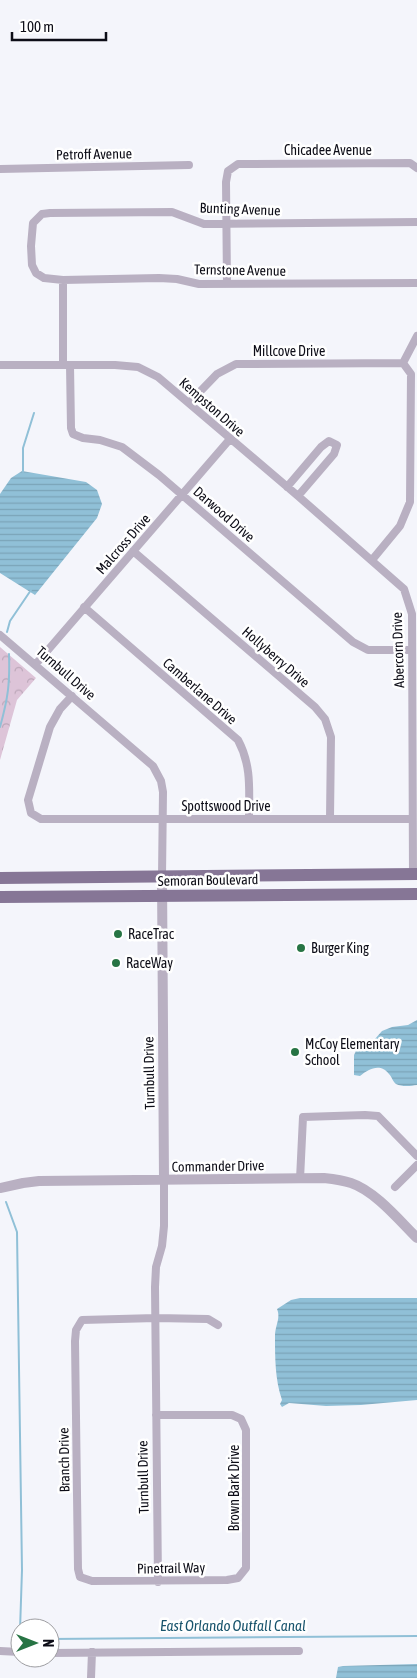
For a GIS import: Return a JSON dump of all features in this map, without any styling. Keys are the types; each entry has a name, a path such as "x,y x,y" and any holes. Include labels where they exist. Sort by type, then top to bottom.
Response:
{"main road":[{"name":"Semoran Boulevard","path":"0,878 415,874"},
{"path":"373,894 395,886 415,874"},
{"name":"Semoran Boulevard","path":"0,896 417,893"}],"street":[{"name":"Chicadee Avenue","path":"227,224 226,182 228,171 238,164 410,163 417,168"},
{"name":"Petroff Avenue","path":"0,169 189,165"},
{"name":"Bunting Avenue","path":"36,218 42,214 50,213 172,212 204,224 417,222"},
{"name":"Ternstone Avenue","path":"36,218 32,228 32,266 36,273 44,278 63,280 159,278 177,279 199,284 417,283"},
{"path":"227,224 227,284"},
{"name":"Darwood Drive","path":"63,280 66,365 73,434 122,447 160,475 353,642 368,650 412,650"},
{"path":"372,560 400,526 410,502 410,374 403,363 417,336"},
{"name":"Millcove Drive","path":"189,403 217,374 236,364 403,363"},
{"name":"Kempston Drive","path":"0,365 115,365 138,367 158,377 372,560"},
{"name":"Malcross Drive","path":"35,665 230,439"},
{"path":"287,487 321,446 330,441 337,445 334,454 298,496"},
{"name":"Hollyberry Drive","path":"133,551 315,707 325,720 330,738 330,818"},
{"name":"Abercorn Drive","path":"372,560 404,589 412,614 412,819 415,874"},
{"name":"Camberlane Drive","path":"84,607 238,740 245,753 249,772 249,819"},
{"name":"Turnbull Drive","path":"0,635 153,766 162,786 161,967 164,1226 162,1246 156,1267 158,1582"},
{"name":"Spottswood Drive","path":"72,696 60,709 50,727 28,800 31,813 41,819 412,819"},
{"path":"300,1179 303,1117 378,1116 417,1156"},
{"path":"395,1187 417,1165"},
{"name":"Commander Drive","path":"0,1188 39,1181 338,1180 352,1183 364,1189 417,1238"},
{"path":"156,1318 208,1319 218,1326"},
{"name":"Branch Drive","path":"92,1581 80,1577 78,1569 76,1330 82,1320 156,1318"},
{"name":"Brown Bark Drive","path":"156,1415 232,1415 241,1419 246,1430 246,1568"},
{"name":"Pinetrail Way","path":"92,1581 227,1580 238,1578 246,1568"},
{"path":"60,1653 299,1651"},
{"path":"91,1678 92,1652"}],"green space":[{"path":"0,647 36,678 17,700 0,760"}],"water":[{"path":"22,471 86,482 97,490 102,504 97,518 35,595 0,573 0,494 11,478"},
{"path":"417,1020 417,1085 404,1086 396,1084 386,1071 379,1068 371,1069 360,1076 354,1075 354,1055 356,1051 368,1047 382,1031 392,1027 408,1025"},
{"path":"300,1298 417,1298 417,1400 326,1406 289,1403 282,1407 280,1404 282,1400 275,1360 277,1309 291,1300"},
{"path":"417,1664 417,1678 336,1678 338,1667 343,1666"}],"waterway":[{"name":"East Orlando Outfall Canal","path":"23,472 23,448 34,413"},
{"name":"East Orlando Outfall Canal","path":"7,632 10,621 31,590"},
{"name":"East Orlando Outfall Canal","path":"0,727 8,691 9,654"},
{"name":"East Orlando Outfall Canal","path":"6,1202 17,1232 22,1570 20,1618"},
{"name":"East Orlando Outfall Canal","path":"60,1639 417,1636"}],"place":[{"name":"RaceTrac","path":"118,934"},
{"name":"Burger King","path":"301,948"},
{"name":"RaceWay","path":"116,963"},
{"name":"McCoy Elementary School","path":"295,1052"}]}
